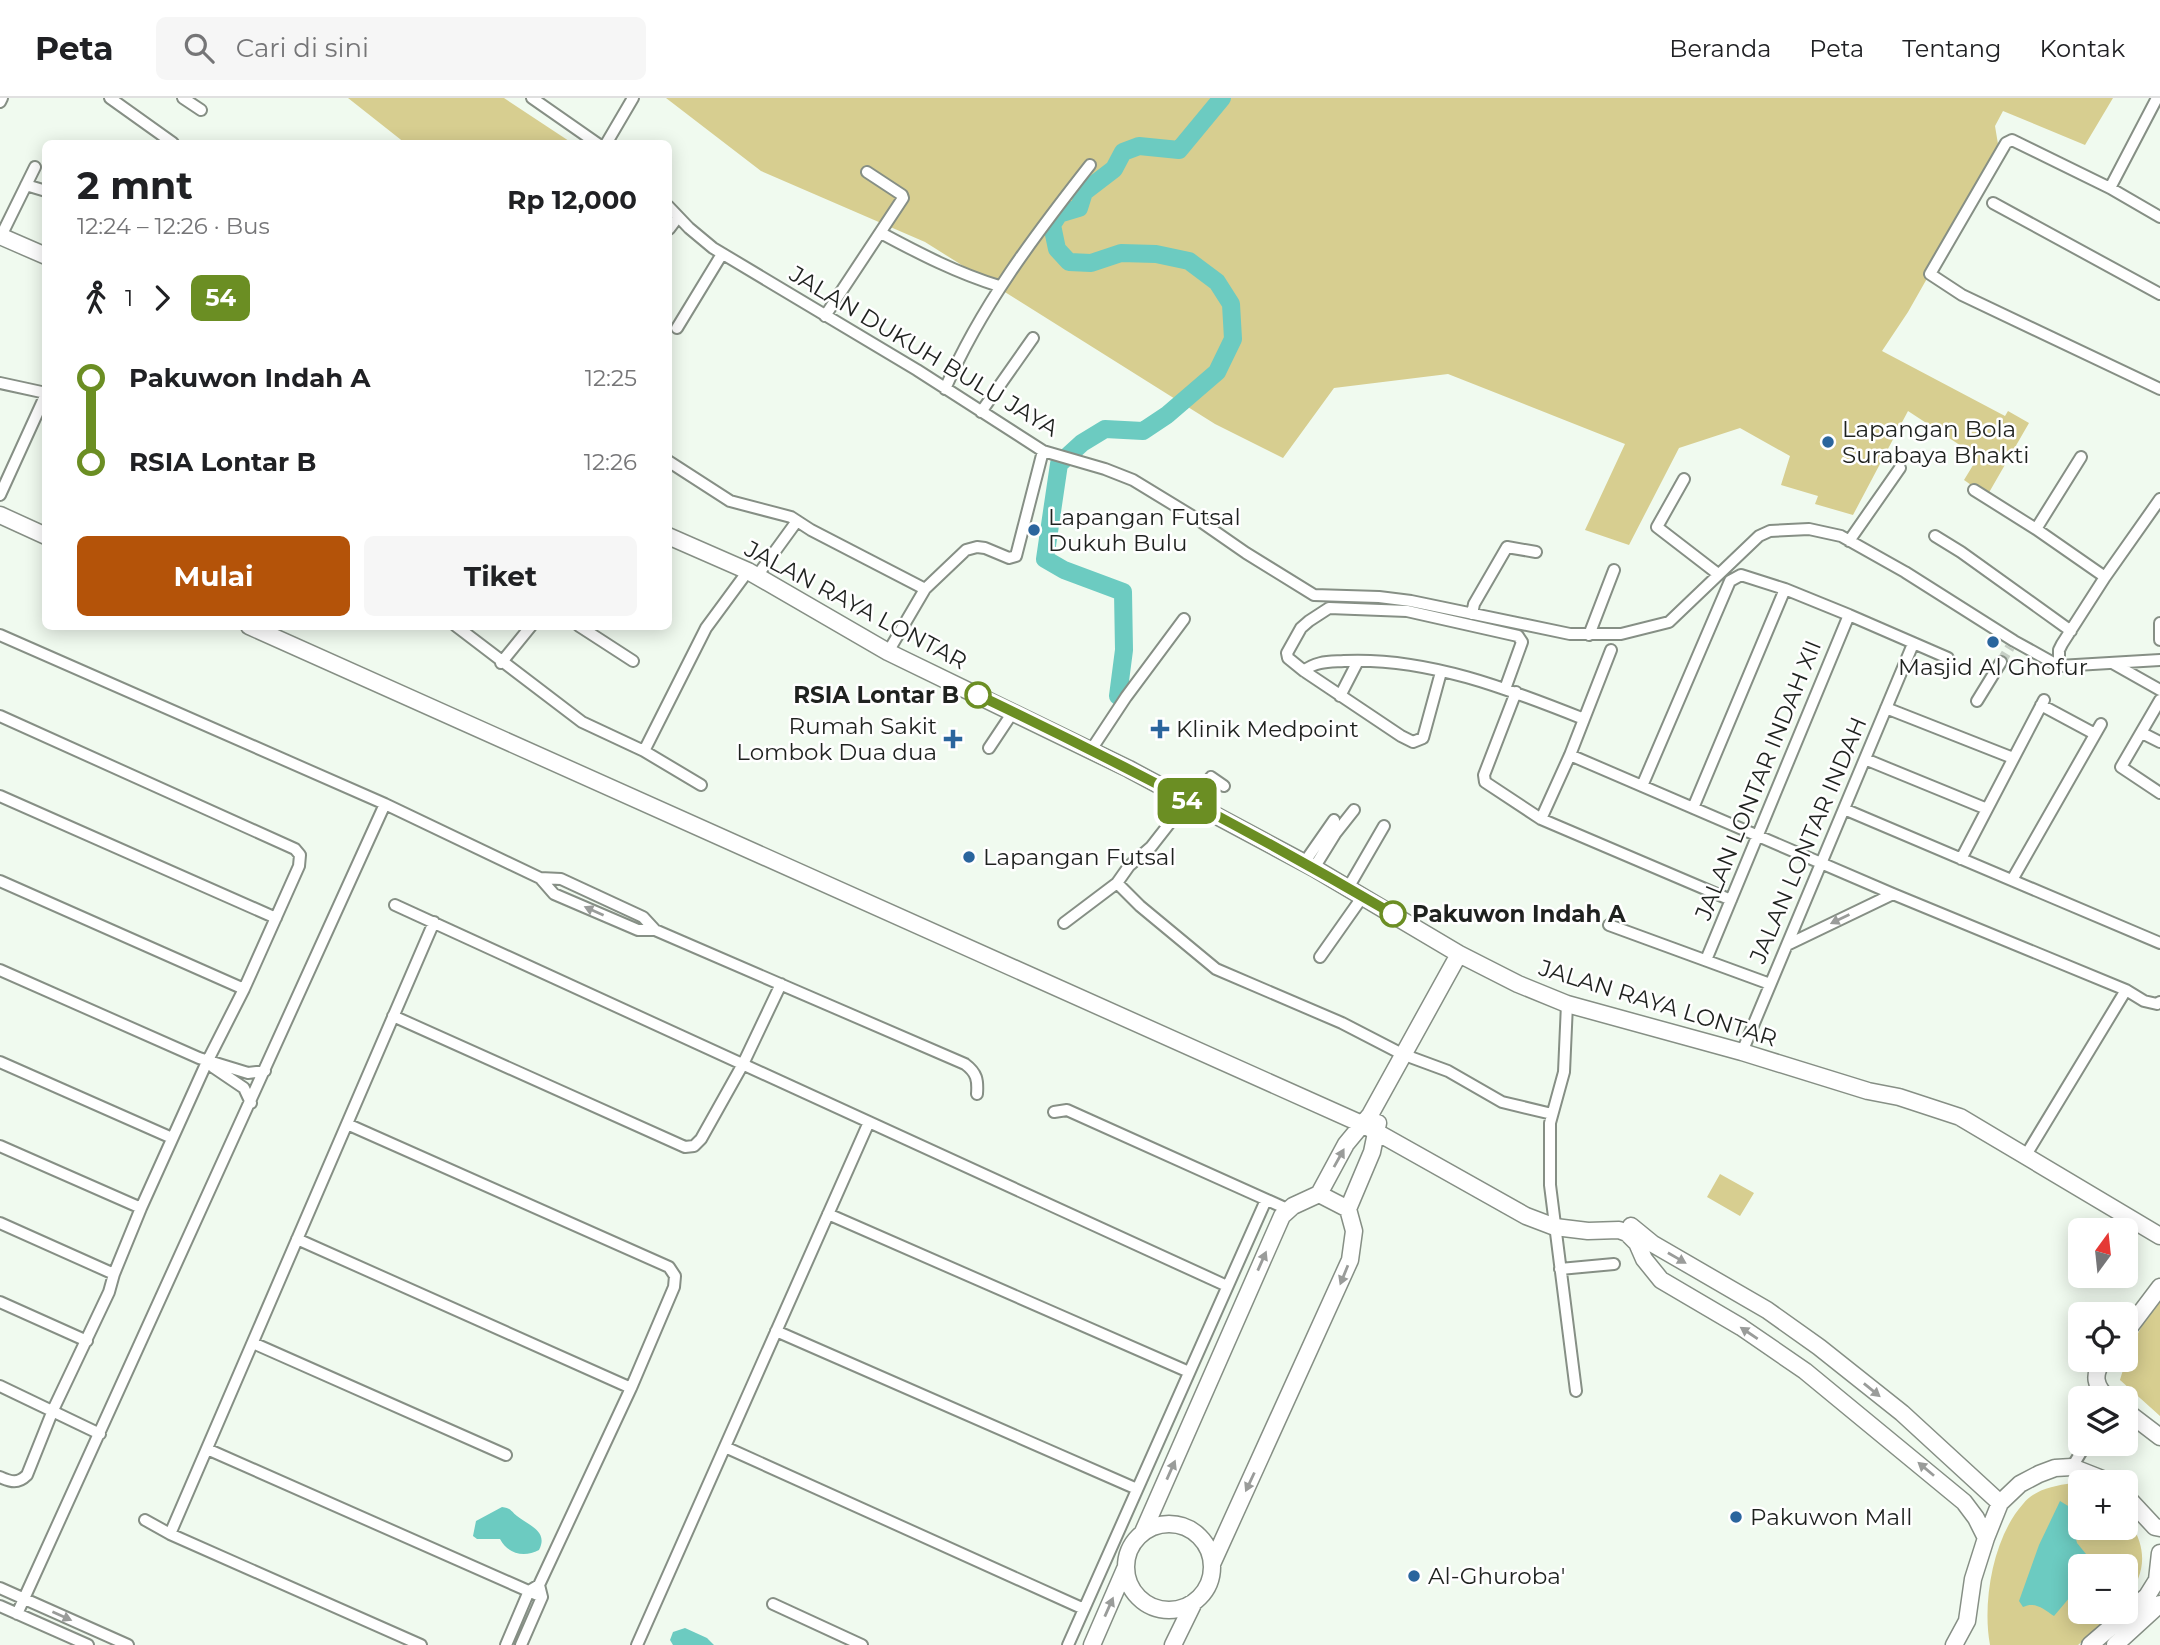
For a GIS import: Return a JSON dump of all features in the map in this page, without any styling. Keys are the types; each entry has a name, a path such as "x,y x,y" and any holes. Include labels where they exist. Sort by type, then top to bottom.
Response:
{"street":[{"path":"110,98 169,140"},
{"path":"183,98 201,110"},
{"path":"532,98 592,140"},
{"path":"608,140 633,98"},
{"path":"2110,188 2157,98"},
{"path":"2160,217 2110,188 2012,140 2006,143 1930,274 1962,295 2160,389"},
{"path":"945,389 962,350 999,286 1090,165"},
{"path":"35,167 1,236 42,254"},
{"path":"825,316 903,196 867,172"},
{"path":"26,185 42,190"},
{"path":"1993,203 2160,294"},
{"name":"JALAN DUKUH BULU JAYA","path":"672,210 700,239 722,254 1043,451 1060,454 1133,480 1314,595 1411,601 1547,630 1589,635 1621,634 1668,622 1759,536 1770,531 1809,529 1841,536 1905,572 2012,644 2059,666"},
{"path":"672,225 678,217"},
{"path":"881,233 963,275 999,286"},
{"path":"677,328 722,254"},
{"path":"981,412 1033,338"},
{"path":"0,383 42,393"},
{"path":"0,495 42,403"},
{"path":"888,652 925,589 970,548 985,548 1015,558 1043,451"},
{"path":"2036,529 2081,457"},
{"path":"672,464 730,501 782,513 925,589"},
{"path":"1849,541 1900,468"},
{"path":"1684,479 1657,527 1718,574"},
{"path":"1974,489 2105,577"},
{"path":"2160,499 2105,577 2059,650 2059,666 2160,660"},
{"path":"0,515 42,534"},
{"path":"644,751 706,628 797,521"},
{"path":"1935,536 2071,631"},
{"name":"JALAN RAYA LONTAR","path":"672,538 752,573 888,652 1091,750 1349,885 1463,956 1518,984 1567,1004 1742,1052 1868,1091 1938,1108 1968,1120 2160,1237"},
{"path":"1472,614 1474,604 1507,547 1536,552"},
{"path":"1589,635 1614,570"},
{"path":"1642,786 1730,581 1741,575 1785,589 1948,659"},
{"path":"1693,808 1785,589"},
{"path":"1441,672 1423,738 1418,742 1401,736 1340,696 1304,671 1288,658 1287,653 1301,628 1329,608 1407,611 1518,636 1522,642 1511,690 1484,779 1541,819 1731,900"},
{"name":"JALAN LONTAR INDAH XII","path":"1706,960 1849,615"},
{"path":"1091,750 1126,697 1184,619"},
{"path":"2160,623 2160,640"},
{"path":"257,630 1370,1129 1526,1216 1588,1231 1619,1230 1627,1233 1637,1242 1644,1259 1661,1280 1741,1327 1805,1371 1955,1493 1976,1518 1986,1538"},
{"path":"461,630 582,722 644,751 701,785"},
{"path":"501,663 528,630"},
{"path":"585,630 633,661"},
{"path":"0,635 385,804 540,877 561,879 643,917 655,930 965,1064 974,1071 978,1081 978,1094"},
{"name":"JALAN LONTAR INDAH","path":"1742,1052 1913,644"},
{"path":"1541,819 1570,755 1611,650"},
{"path":"1304,671 1318,663 1358,661 1400,664 1511,690 1584,719"},
{"path":"1340,696 1358,661"},
{"path":"1978,701 2001,662"},
{"path":"2114,664 2160,690"},
{"path":"2160,700 2121,767 2160,793"},
{"path":"1961,859 2042,702 2098,729 2012,880"},
{"path":"1886,708 2013,758"},
{"path":"989,748 1013,712"},
{"path":"0,716 295,849 300,855 299,866 244,989 205,1060 141,1208 109,1292 53,1410 27,1475 22,1480 12,1482 0,1477"},
{"path":"2142,733 2160,743"},
{"path":"1570,755 1893,894 2156,1003"},
{"path":"1865,759 1987,809"},
{"path":"1064,923 1117,883 1129,866 1152,847 1211,777 1224,786"},
{"path":"0,796 276,918"},
{"path":"18,1614 385,804"},
{"path":"1844,809 2160,943"},
{"path":"1309,865 1354,810"},
{"path":"1309,865 1334,820"},
{"path":"1349,885 1384,827"},
{"path":"0,881 244,989"},
{"path":"1117,883 1216,969 1342,1023 1406,1056 1448,1071 1502,1102 1552,1114"},
{"path":"1787,945 1893,894"},
{"path":"1320,957 1363,896"},
{"path":"395,905 1227,1286"},
{"path":"170,1534 434,922"},
{"path":"1609,925 1770,984"},
{"path":"1173,1645 1194,1602 1208,1586 1212,1564 1350,1260 1354,1231 1348,1209 1372,1152 1370,1129 1406,1056 1463,956"},
{"path":"0,970 205,1060 248,1073 265,1071"},
{"path":"393,1016 685,1147 694,1146 701,1139 743,1064 781,984"},
{"path":"2026,1155 2126,989"},
{"path":"1567,1004 1564,1072 1549,1134 1550,1185 1552,1224 1576,1391"},
{"path":"205,1060 244,1087 251,1103"},
{"path":"0,1062 172,1138"},
{"path":"1054,1112 1067,1110 1285,1208 1143,1532 1130,1549 1125,1569 1092,1645"},
{"path":"637,1645 869,1122"},
{"path":"347,1124 669,1268 675,1276 674,1287 631,1388 539,1585 529,1591 506,1645"},
{"path":"1282,1216 1293,1206 1319,1194 1346,1144 1370,1129"},
{"path":"0,1146 141,1208"},
{"path":"1372,1152 1390,1150 1416,1156"},
{"path":"1319,1194 1348,1209"},
{"path":"1068,1645 1266,1200"},
{"path":"828,1214 1189,1372"},
{"path":"1552,1224 1596,1220 1628,1224 1653,1244 1767,1310 1819,1347 1902,1413 2000,1503"},
{"path":"0,1223 114,1274"},
{"path":"297,1239 631,1388"},
{"path":"1560,1269 1614,1264"},
{"path":"2138,1316 2160,1287"},
{"path":"0,1301 87,1341"},
{"path":"776,1331 1137,1489"},
{"path":"253,1343 506,1455"},
{"path":"1805,1371 1819,1347"},
{"path":"0,1386 100,1434"},
{"path":"2138,1420 2160,1437"},
{"path":"725,1447 1084,1609"},
{"path":"206,1449 542,1597"},
{"path":"2072,1467 2079,1456"},
{"path":"1969,1645 1967,1621 1973,1579 2000,1503 2020,1484 2039,1474 2055,1468 2072,1467 2080,1470"},
{"path":"1955,1493 1970,1476"},
{"path":"2138,1508 2158,1528 2160,1547"},
{"path":"145,1521 421,1645"},
{"path":"1143,1532 1155,1526 1181,1526 1202,1541 1212,1564"},
{"path":"2090,1645 2147,1596 2157,1580 2160,1553"},
{"path":"1125,1569 1133,1592 1143,1602 1155,1608 1182,1608 1194,1602"},
{"path":"521,1645 542,1597 539,1585"},
{"path":"0,1588 128,1645"},
{"path":"773,1604 862,1645"},
{"path":"2115,1645 2160,1604"},
{"path":"0,1606 88,1645"},
{"path":"1954,1645 1967,1621"}],"shaded area":[{"path":"348,98 504,98 567,140 401,140"},
{"path":"666,98 2113,98 2085,145 2003,111 1995,126 1998,144 1971,201 1908,312 1882,351 2005,416 2008,411 2029,423 1987,496 1964,480 1978,457 1908,411 1853,515 1815,504 1818,496 1781,485 1790,456 1740,428 1679,448 1629,545 1585,530 1625,444 1448,374 1334,388 1283,458 1215,424 925,242 761,171"},
{"path":"1720,1174 1754,1193 1740,1216 1707,1197"},
{"path":"2160,1302 2160,1416 2138,1396 2138,1386 2127,1386 2120,1380 2123,1372 2138,1372 2138,1334"},
{"path":"2068,1484 2068,1540 2138,1538 2142,1558 2138,1578 2138,1554 2068,1554 2068,1624 2103,1624 2078,1645 1990,1645 1989,1591 1997,1552 2004,1534 2028,1499 2052,1487"}],"water":[{"path":"2060,1501 2068,1506 2068,1540 2076,1540 2086,1554 2068,1554 2068,1599 2054,1616 2035,1605 2023,1607 2019,1601 2039,1545"},
{"path":"502,1507 511,1510 536,1529 541,1538 539,1550 528,1554 517,1553 507,1548 500,1539 477,1539 473,1536 476,1521"},
{"path":"685,1628 707,1638 714,1645 673,1645 670,1640 673,1632"}],"waterway":[{"path":"1118,696 1124,650 1123,592 1064,570 1045,559 1059,464 1082,443 1105,429 1143,431 1167,415 1217,372 1233,339 1231,304 1217,282 1189,261 1156,254 1121,253 1091,263 1069,262 1057,249 1052,225 1059,214 1079,208 1084,192 1114,169 1123,152 1139,146 1179,150 1222,98"}],"tunnel":[{"path":"2001,662 2010,647"}],"bus line":[{"name":"54","path":"978,695 1129,769 1314,868 1393,914"}],"place":[{"name":"Lapangan Bola Surabaya Bhakti","path":"1828,442"},
{"name":"Lapangan Futsal Dukuh Bulu","path":"1034,530"},
{"name":"Masjid Al Ghofur","path":"1993,642"},
{"name":"RSIA Lontar B","path":"978,695"},
{"name":"Klinik Medpoint","path":"1160,729"},
{"name":"Rumah Sakit Lombok Dua dua","path":"953,739"},
{"name":"Lapangan Futsal","path":"969,857"},
{"name":"Pakuwon Indah A","path":"1393,914"},
{"name":"Pakuwon Mall","path":"1736,1517"},
{"name":"Al-Ghuroba'","path":"1414,1576"}]}
